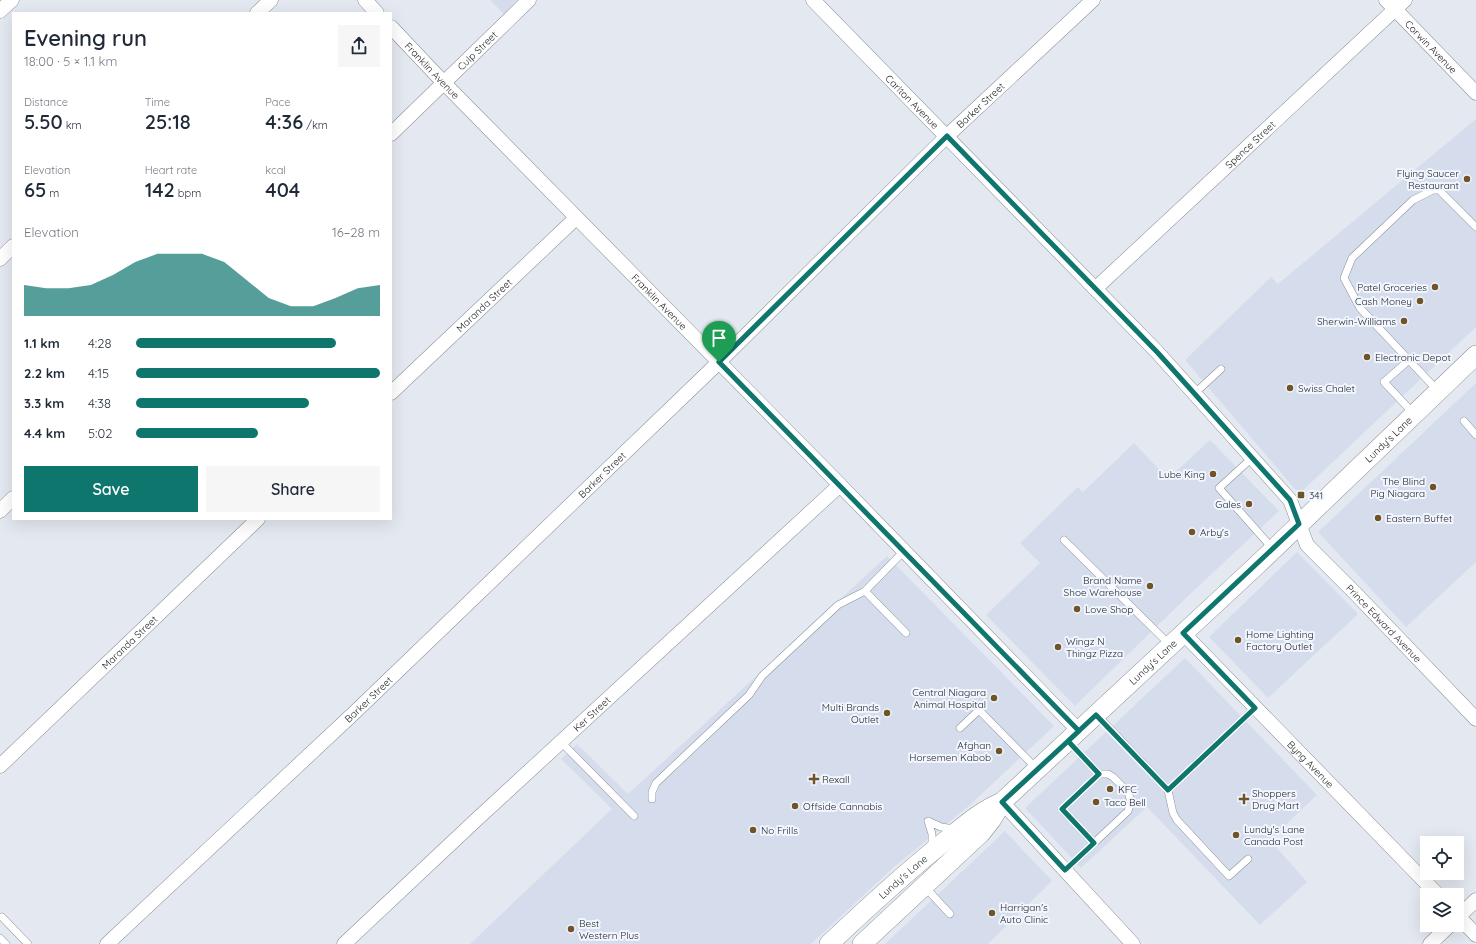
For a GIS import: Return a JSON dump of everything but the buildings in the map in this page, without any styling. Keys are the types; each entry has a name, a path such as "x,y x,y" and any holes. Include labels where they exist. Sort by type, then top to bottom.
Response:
{"main road":[{"name":"Lundy's Lane","path":"829,944 885,891 932,851 982,812 1002,802 1273,549 1476,355"},
{"name":"Lundy's Lane","path":"862,944 981,833 992,819 1002,802"}],"street":[{"path":"0,12 12,0"},
{"path":"258,12 271,0"},
{"path":"365,0 376,12"},
{"name":"Culp Street","path":"392,133 529,0"},
{"name":"Carlton Avenue","path":"813,0 947,136 1195,393 1290,500 1299,524"},
{"name":"Barker Street","path":"107,944 354,713 719,362 947,136 1093,0"},
{"name":"Corwin Avenue","path":"1395,3 1476,92"},
{"name":"Spence Street","path":"1095,289 1395,3"},
{"name":"Franklin Avenue","path":"392,28 576,218 904,551 1073,736"},
{"name":"Maranda Street","path":"392,392 576,218"},
{"path":"0,259 12,247"},
{"name":"Ker Street","path":"344,944 840,485"},
{"path":"0,510 12,499"},
{"name":"Maranda Street","path":"0,766 257,520"},
{"name":"Prince Edward Avenue","path":"1299,524 1308,545 1476,720"},
{"name":"Byng Avenue","path":"1177,639 1255,708 1431,888"},
{"path":"1002,802 1133,944"},
{"path":"1464,911 1476,900"},
{"path":"1464,925 1476,935"},
{"path":"1430,944 1442,932"}],"lane":[{"path":"1438,391 1360,308 1344,278 1352,258 1413,200 1437,188 1476,227"},
{"path":"1408,360 1384,382 1413,414"},
{"path":"1195,393 1221,369"},
{"path":"1464,421 1476,434"},
{"path":"1252,458 1219,488 1273,549"},
{"path":"1064,540 1177,639"},
{"path":"652,799 652,792 656,783 749,695 762,676 838,605 865,591 904,551"},
{"path":"865,591 906,633"},
{"path":"1168,790 1255,708"},
{"path":"960,728 979,710 1037,770"},
{"path":"1096,715 1168,790 1173,813 1177,820 1229,876 1248,859"},
{"path":"1073,736 1099,774"},
{"path":"561,742 634,816"},
{"path":"1065,870 1094,843 1128,811 1131,802 1128,792 1108,774 1099,774 1062,809 1094,843"},
{"path":"932,851 932,834 928,821 947,828 959,830"},
{"path":"924,886 950,914"},
{"path":"2,917 28,944"},
{"path":"0,938 6,944"}],"shaded area":[{"path":"490,0 517,0 504,14"},
{"path":"1476,119 1476,327 1301,492 1295,489 1185,360 1271,277 1278,284"},
{"path":"1476,383 1476,562 1406,627 1318,532"},
{"path":"1210,440 1279,511 1188,596 1075,706 986,615 1040,563 1020,543 1078,487 1083,492 1134,443 1168,479"},
{"path":"1297,552 1358,614 1268,698 1209,637"},
{"path":"887,556 1054,726 970,805 895,866 811,944 470,944 612,809 561,759 577,744 628,794"},
{"path":"1185,658 1317,795 1270,840 1307,882 1260,925 1147,807 1081,868 1025,808"},
{"path":"1005,831 1052,881 988,944 885,944"}],"place":[{"name":"Flying Saucer Restaurant","path":"1467,179"},
{"name":"Patel Groceries","path":"1435,287"},
{"name":"Cash Money","path":"1420,301"},
{"name":"Sherwin-Williams","path":"1404,321"},
{"name":"Electronic Depot","path":"1367,357"},
{"name":"Swiss Chalet","path":"1290,388"},
{"name":"Lube King","path":"1213,474"},
{"name":"The Blind Pig Niagara","path":"1433,487"},
{"name":"341","path":"1301,495"},
{"name":"Gales","path":"1249,504"},
{"name":"Eastern Buffet","path":"1378,518"},
{"name":"Arby's","path":"1192,532"},
{"name":"Brand Name Shoe Warehouse","path":"1150,586"},
{"name":"Love Shop","path":"1077,609"},
{"name":"Home Lighting Factory Outlet","path":"1238,640"},
{"name":"Wingz N Thingz Pizza","path":"1058,647"},
{"name":"Central Niagara Animal Hospital","path":"994,698"},
{"name":"Multi Brands Outlet","path":"887,713"},
{"name":"Afghan Horsemen Kabob","path":"999,751"},
{"name":"Rexall","path":"814,779"},
{"name":"KFC","path":"1110,789"},
{"name":"Shoppers Drug Mart","path":"1244,799"},
{"name":"Taco Bell","path":"1096,802"},
{"name":"Offside Cannabis","path":"795,806"},
{"name":"No Frills","path":"753,830"},
{"name":"Lundy's Lane Canada Post","path":"1236,835"},
{"name":"Harrigan's Auto Clinic","path":"992,913"},
{"name":"Best Western Plus","path":"571,929"}],"route":[{"path":"719,362 840,485 1079,731 1002,802 1065,870 1094,843 1062,809 1099,774 1068,741 1096,715 1168,790 1255,708 1183,633 1299,524 1290,500 1158,353 947,136 719,362"}]}
